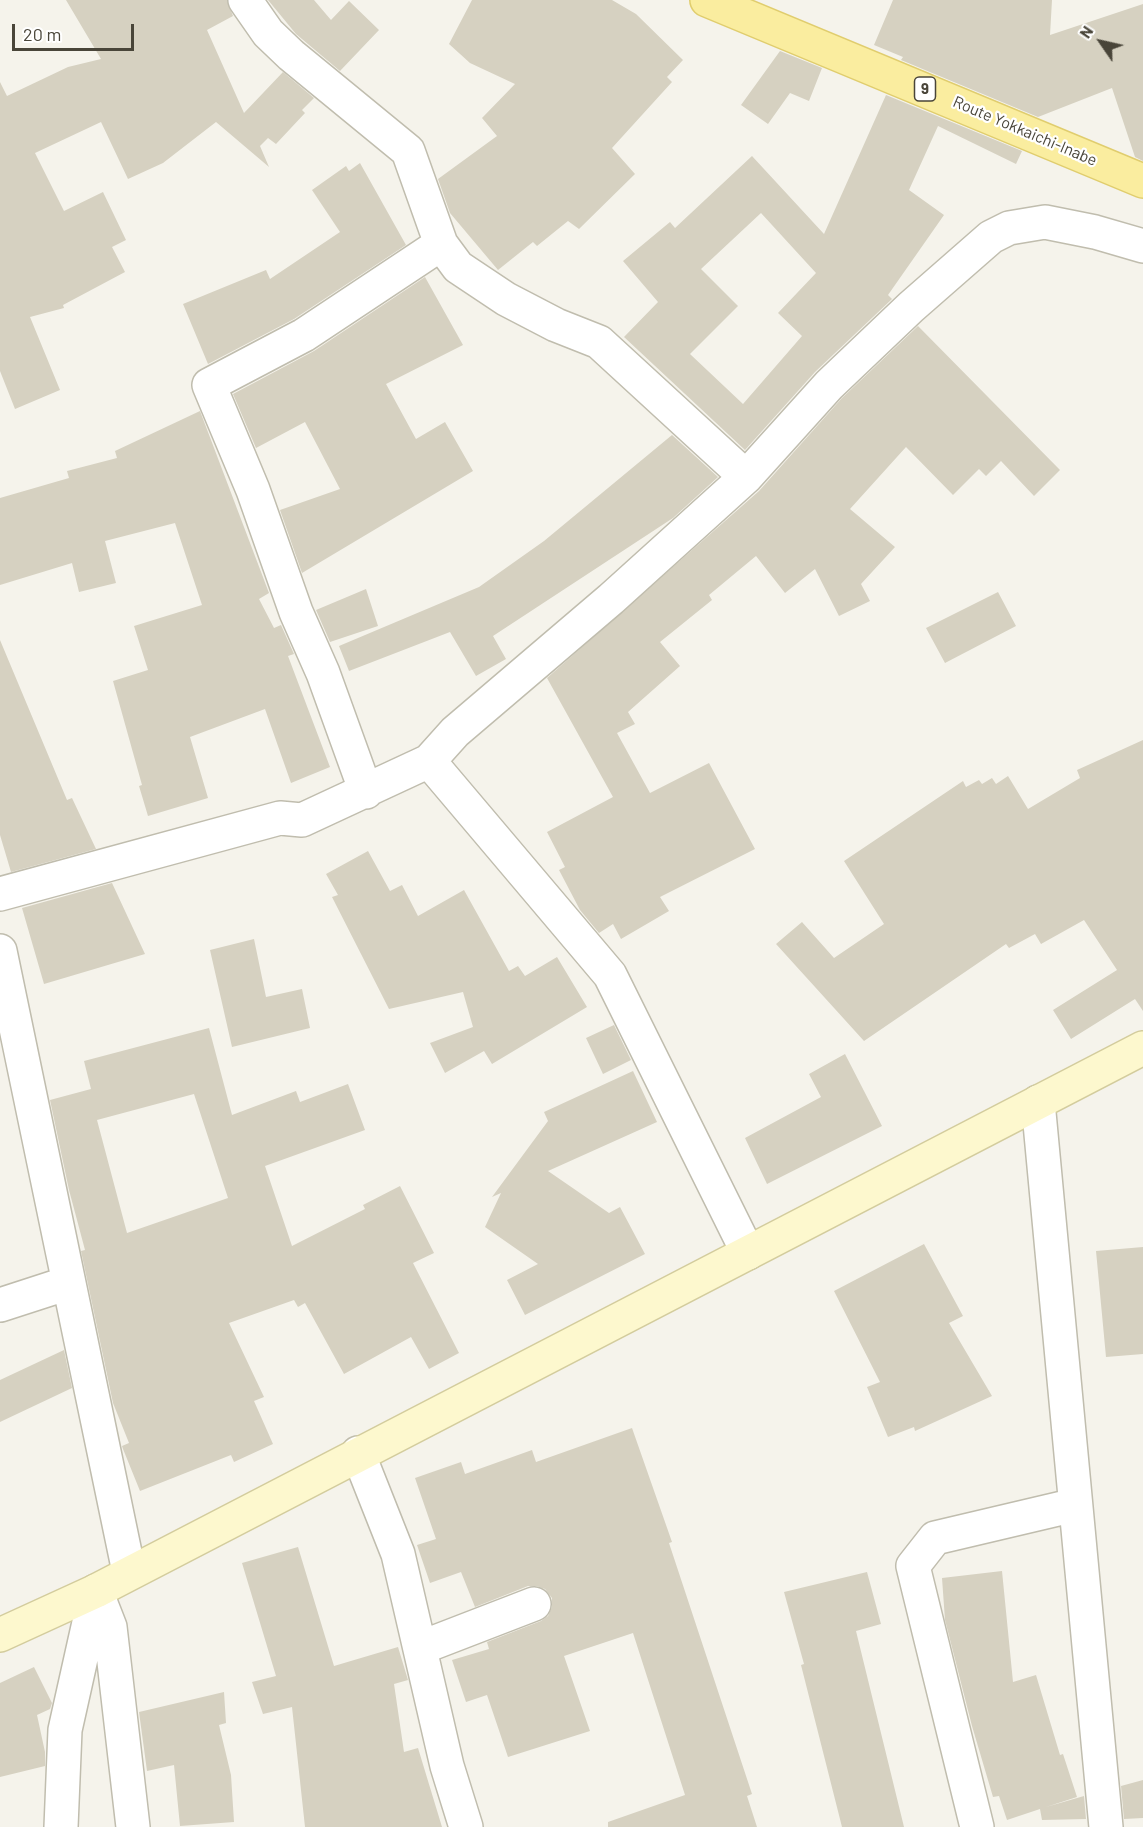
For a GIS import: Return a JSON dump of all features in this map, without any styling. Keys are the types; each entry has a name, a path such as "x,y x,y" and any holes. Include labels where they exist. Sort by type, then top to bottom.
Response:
{"main road":[{"name":"Route Yokkaichi-Inabe","path":"707,0 1143,181"}],"street":[{"path":"245,0 268,33 291,55 408,151 441,244 458,267 506,299 556,325 599,342 746,477"},
{"path":"0,894 280,818 302,820 429,761 455,732 611,599 746,477 829,385 911,307 991,237 1008,228 1045,222 1143,246"},
{"path":"366,792 323,674 296,612 253,490 208,385 304,335 441,244"},
{"path":"429,761 610,975 748,1253"},
{"path":"0,951 129,1572"},
{"path":"0,1635 96,1591 358,1453 1143,1048"},
{"path":"1038,1102 1106,1827"},
{"path":"0,1305 68,1283"},
{"path":"358,1453 398,1554 447,1766 466,1827"},
{"path":"977,1827 913,1566 935,1538 1076,1505"},
{"path":"61,1827 65,1730 96,1591"},
{"path":"96,1591 110,1627 133,1827"},
{"path":"420,1648 534,1604"}],"building":[{"path":"66,0 227,0 233,16 207,30 244,113 283,72 314,98 302,110 305,113 276,144 268,138 260,146 269,167 216,122 163,163 128,179 101,122 35,153 64,211 103,192 126,240 112,247 125,272 63,305 64,308 30,317 60,390 15,409 0,371 0,82 7,96 68,67 101,59"},
{"path":"268,0 314,0 331,20 349,1 379,30 340,71 296,34"},
{"path":"472,0 612,0 636,14 683,60 667,77 672,82 612,148 635,174 579,229 568,221 537,246 533,242 498,270 450,213 438,179 497,136 482,118 515,84 470,63 449,44"},
{"path":"893,0 1052,0 1050,35 1143,4 1143,161 1135,157 1112,88 1038,117 901,60 903,57 874,45"},
{"path":"780,51 822,68 809,101 790,93 768,124 741,105"},
{"path":"886,95 1022,151 1016,164 938,126 909,190 944,215 888,295 892,299 815,372 745,450 624,337 658,302 623,261 670,222 675,228 752,156 824,234","holes":["761,213 816,273 778,313 802,336 743,404 690,354 738,306 701,269"]},
{"path":"360,163 406,245 294,319 208,364 183,304 266,270 270,279 340,232 312,190 346,166 349,171"},
{"path":"425,277 463,345 386,384 416,439 445,422 473,471 302,573 280,510 340,489 305,422 256,448 233,394 314,351"},
{"path":"918,326 1060,470 1034,496 1001,461 986,476 979,469 953,495 906,447 850,509 895,547 861,584 870,601 839,616 815,569 785,593 756,556 709,595 712,600 660,642 680,666 628,712 635,724 617,733 650,793 709,763 755,849 660,897 669,911 621,939 613,924 599,933 580,910 559,870 565,867 547,832 613,797 547,678 759,491 842,398"},
{"path":"200,411 269,593 259,599 274,628 281,625 294,654 288,656 330,767 291,783 265,709 190,737 208,798 148,816 139,786 142,785 113,681 148,670 134,626 202,605 175,523 105,541 116,583 79,592 72,563 0,585 0,498 69,478 67,471 117,458 115,451"},
{"path":"672,435 718,477 673,518 493,636 506,659 476,676 450,632 349,671 339,646 479,587 544,541"},
{"path":"366,589 378,626 330,642 316,610"},
{"path":"998,592 1016,626 945,663 926,628"},
{"path":"0,640 67,800 72,798 96,849 11,872 0,835"},
{"path":"1143,740 1143,1011 1135,999 1071,1039 1053,1010 1117,970 1084,920 1041,944 1035,934 1009,948 1006,944 864,1041 776,944 802,922 834,958 884,924 844,861 963,781 966,787 979,780 982,784 992,778 996,784 1008,776 1028,809 1080,778 1077,770"},
{"path":"368,851 390,891 402,885 418,916 464,890 509,971 518,966 525,976 557,957 587,1007 492,1064 484,1051 445,1073 430,1043 473,1027 463,992 389,1009 332,897 338,895 326,874"},
{"path":"112,883 145,954 44,984 22,908"},
{"path":"254,939 266,997 302,989 310,1028 232,1047 210,950"},
{"path":"614,1025 631,1060 603,1074 586,1038"},
{"path":"209,1028 232,1115 296,1091 300,1102 348,1084 365,1130 265,1166 292,1246 365,1209 363,1205 400,1186 434,1253 413,1263 459,1353 429,1369 411,1337 344,1374 305,1303 298,1307 294,1300 229,1323 264,1397 254,1401 273,1444 234,1462 231,1455 140,1491 122,1446 129,1443 113,1403 81,1251 85,1250 69,1190 50,1100 91,1089 84,1061","holes":["194,1094 228,1198 127,1233 97,1120"]},
{"path":"845,1054 882,1126 767,1184 745,1138 821,1097 809,1074"},
{"path":"633,1071 657,1122 548,1171 609,1213 620,1207 645,1254 525,1315 507,1280 538,1264 485,1227 501,1193 492,1197 548,1121 544,1112"},
{"path":"924,1244 963,1316 949,1323 992,1396 915,1431 914,1427 888,1437 867,1387 880,1382 834,1291"},
{"path":"1143,1247 1143,1354 1106,1357 1096,1251"},
{"path":"64,1350 72,1388 0,1422 0,1380"},
{"path":"632,1428 672,1542 669,1543 752,1794 747,1796 757,1827 608,1827 608,1822 685,1795 633,1633 564,1656 590,1731 508,1757 487,1695 466,1702 452,1660 489,1649 487,1642 541,1621 548,1616 552,1607 552,1598 545,1589 528,1586 475,1607 461,1572 430,1583 417,1545 436,1539 415,1478 461,1462 465,1474 532,1450 536,1462"},
{"path":"298,1547 334,1666 398,1647 408,1680 394,1684 404,1752 418,1748 442,1827 305,1827 292,1707 263,1714 252,1682 276,1676 242,1563"},
{"path":"1002,1571 1013,1682 1036,1675 1060,1755 1063,1754 1077,1797 1046,1807 1084,1796 1086,1819 1042,1820 1040,1809 1007,1820 999,1796 993,1797 945,1620 942,1578"},
{"path":"867,1572 881,1624 856,1631 904,1827 842,1827 801,1665 804,1664 784,1592"},
{"path":"34,1667 52,1703 50,1709 37,1715 45,1752 45,1766 0,1777 0,1683"},
{"path":"224,1692 226,1723 219,1725 231,1775 234,1822 180,1826 174,1765 147,1771 139,1712"},
{"path":"1143,1780 1143,1818 1124,1819 1121,1786"}]}
